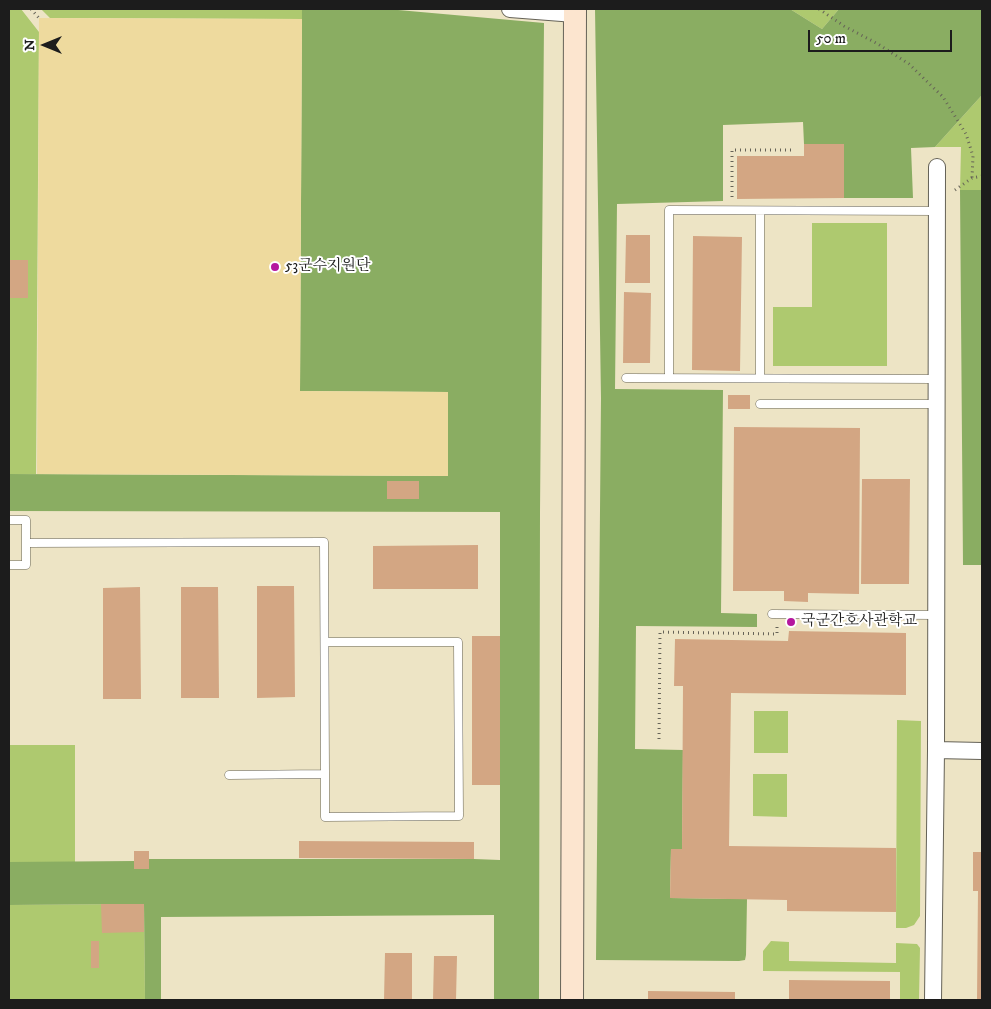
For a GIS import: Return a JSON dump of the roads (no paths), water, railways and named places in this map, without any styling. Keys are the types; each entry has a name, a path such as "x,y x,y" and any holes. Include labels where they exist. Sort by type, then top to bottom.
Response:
{"street":[{"path":"510,9 575,12 572,1000"},
{"path":"933,1000 936,750 937,167"},
{"path":"936,750 982,751"}],"lane":[{"path":"669,378 669,210 937,211"},
{"path":"760,211 760,378"},
{"path":"626,378 936,379"},
{"path":"760,404 936,404"},
{"path":"9,520 26,520 26,565 9,565"},
{"path":"26,543 324,542 325,817 458,816 458,642 325,642"},
{"path":"775,614 936,615"},
{"path":"229,775 325,774"}],"place":[{"name":"53군수지원단","path":"275,267"},
{"name":"국군간호사관학교","path":"791,622"}]}
